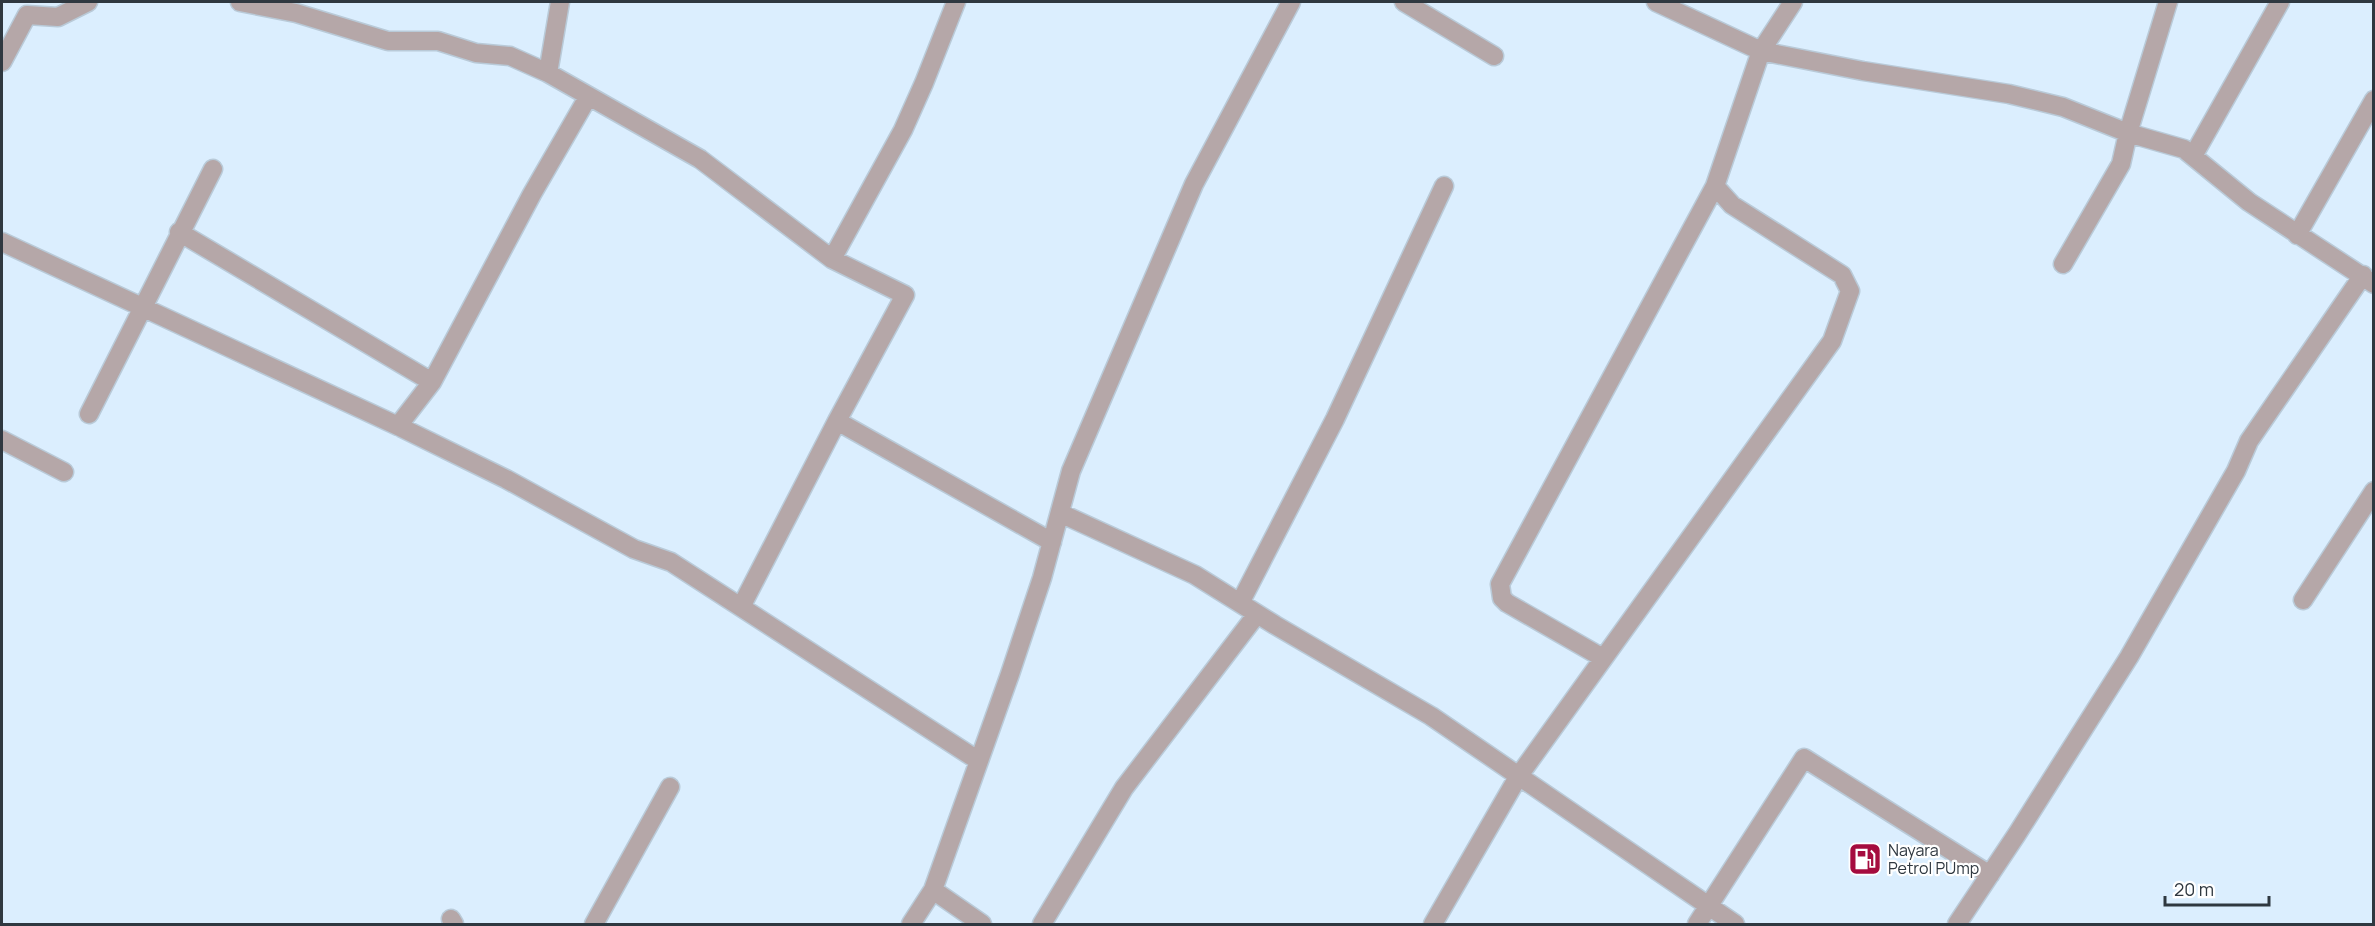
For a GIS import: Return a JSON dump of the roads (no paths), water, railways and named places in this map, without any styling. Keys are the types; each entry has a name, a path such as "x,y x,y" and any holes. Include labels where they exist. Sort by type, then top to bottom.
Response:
{"street":[{"path":"2,62 27,15 58,17 88,2"},
{"path":"240,2 296,13 388,41 438,41 476,53 510,56 548,73 700,159 832,259 905,295 741,607"},
{"path":"548,73 560,2"},
{"path":"832,259 903,130 956,2"},
{"path":"911,924 933,890 979,761 1039,589 1071,471 1194,184 1291,2"},
{"path":"1404,2 1494,56"},
{"path":"1656,2 1761,51 1863,72 2009,94 2063,107 2128,133 2184,148 2249,202 2368,280 2249,441 2236,471 2129,657 1957,924"},
{"path":"1603,658 1507,603 1502,597 1500,584 1715,186 1761,51 1793,2"},
{"path":"2063,264 2121,164 2128,133 2168,2"},
{"path":"2193,156 2280,2"},
{"path":"398,426 432,382 532,194 588,96"},
{"path":"2297,235 2373,100"},
{"path":"89,414 179,232 213,169"},
{"path":"1240,603 1335,419 1444,186"},
{"path":"1433,924 1518,777 1832,341 1850,291 1842,275 1732,205 1715,186"},
{"path":"179,232 432,382"},
{"path":"2,242 398,426 506,479 634,549 671,562 979,761"},
{"path":"837,421 1052,542"},
{"path":"2,440 64,471"},
{"path":"2303,600 2373,491"},
{"path":"1060,513 1195,575 1431,716 1735,924"},
{"path":"1042,924 1124,788 1257,614"},
{"path":"1698,924 1804,758 1990,875"},
{"path":"594,924 670,787"},
{"path":"933,890 982,924"}],"place":[{"name":"Nayara Petrol PUmp","path":"1865,859"}]}
